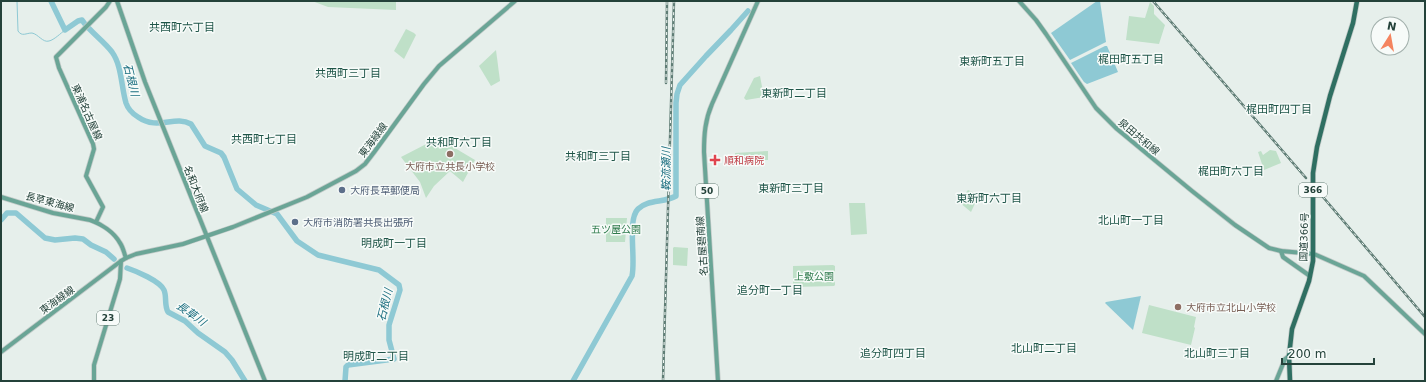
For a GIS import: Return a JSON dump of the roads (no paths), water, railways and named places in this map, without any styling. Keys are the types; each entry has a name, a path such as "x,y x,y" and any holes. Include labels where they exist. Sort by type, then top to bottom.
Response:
{"highway":[{"name":"国道366号","path":"1290,381 1289,356 1292,329 1310,276 1314,254 1314,173 1317,147 1330,96 1353,23 1357,1"}],"main road":[{"name":"東浦名古屋線","path":"96,222 103,207 86,176 94,149 94,144 56,57 106,7 110,1"},
{"name":"名和大府線","path":"117,1 145,82 265,381"},
{"name":"東海緑線","path":"206,236 307,197 356,171 365,164 439,66 515,1"},
{"name":"名古屋碧南線","path":"718,381 704,134 712,104 758,1"},
{"name":"泉田共和線","path":"1019,1 1036,20 1096,108 1117,129 1192,192 1235,225 1269,248 1281,251 1314,254 1364,276 1425,334"},
{"name":"長草東海線","path":"1,197 53,213 96,222"},
{"path":"96,222 114,235 120,242 126,258"},
{"path":"121,261 140,253 183,244 206,236"},
{"name":"泉田共和線","path":"1281,251 1283,257 1310,276"},
{"name":"東海緑線","path":"1,352 121,261"},
{"name":"23","path":"94,381 94,366 120,279 121,261"},
{"path":"1276,381 1285,359 1289,356"}],"water":[{"path":"1097,1 1100,1 1106,42 1070,60 1051,33"},
{"path":"1107,46 1118,72 1087,84 1071,63"},
{"path":"1141,296 1133,330 1105,303 1106,302"}],"waterway":[{"path":"17,1 18,31 21,34 32,33 43,40 49,41 65,30"},
{"name":"石根川","path":"51,1 65,30 82,20 112,52 120,70 126,103 134,114 145,121 152,123 178,121 191,124 205,146 221,153 224,157 237,189 256,205 277,214 297,241 318,255 379,270 399,285 400,290 389,325 389,340 394,359 348,365 346,367 345,381"},
{"name":"鞍流瀬川","path":"573,381 632,276 632,231 635,214 638,209 646,204 666,200 676,196 676,103 680,85 748,11"},
{"name":"長草川","path":"1,220 7,213 16,213 45,238 55,240 75,238 83,239 91,245 106,252 114,259"},
{"name":"長草川","path":"127,268 136,271 158,283 164,290 168,312 185,321 198,333 225,352 232,360 245,381"}],"railway":[{"path":"666,83 667,1"},
{"path":"663,381 674,1"},
{"path":"1153,1 1306,178"},
{"path":"1323,197 1425,317"}],"place":[{"name":"大府市立共長小学校","path":"450,154"},
{"name":"順和病院","path":"715,160"},
{"name":"大府長草郵便局","path":"342,190"},
{"name":"大府市消防署共長出張所","path":"295,222"},
{"name":"大府市立北山小学校","path":"1178,307"}],"district":[{"name":"共西町六丁目","path":"182,27"},
{"name":"梶田町五丁目","path":"1131,59"},
{"name":"東新町五丁目","path":"992,61"},
{"name":"共西町三丁目","path":"348,73"},
{"name":"東新町二丁目","path":"794,93"},
{"name":"梶田町四丁目","path":"1279,109"},
{"name":"共西町七丁目","path":"264,139"},
{"name":"共和町六丁目","path":"459,142"},
{"name":"共和町三丁目","path":"598,156"},
{"name":"梶田町六丁目","path":"1231,171"},
{"name":"東新町三丁目","path":"791,188"},
{"name":"東新町六丁目","path":"989,198"},
{"name":"北山町一丁目","path":"1131,220"},
{"name":"明成町一丁目","path":"394,243"},
{"name":"追分町一丁目","path":"770,290"},
{"name":"北山町二丁目","path":"1044,348"},
{"name":"追分町四丁目","path":"893,353"},
{"name":"北山町三丁目","path":"1217,353"},
{"name":"明成町二丁目","path":"376,356"}],"park label":[{"name":"五ツ屋公園","path":"616,229"},
{"name":"上敷公園","path":"814,276"}]}
